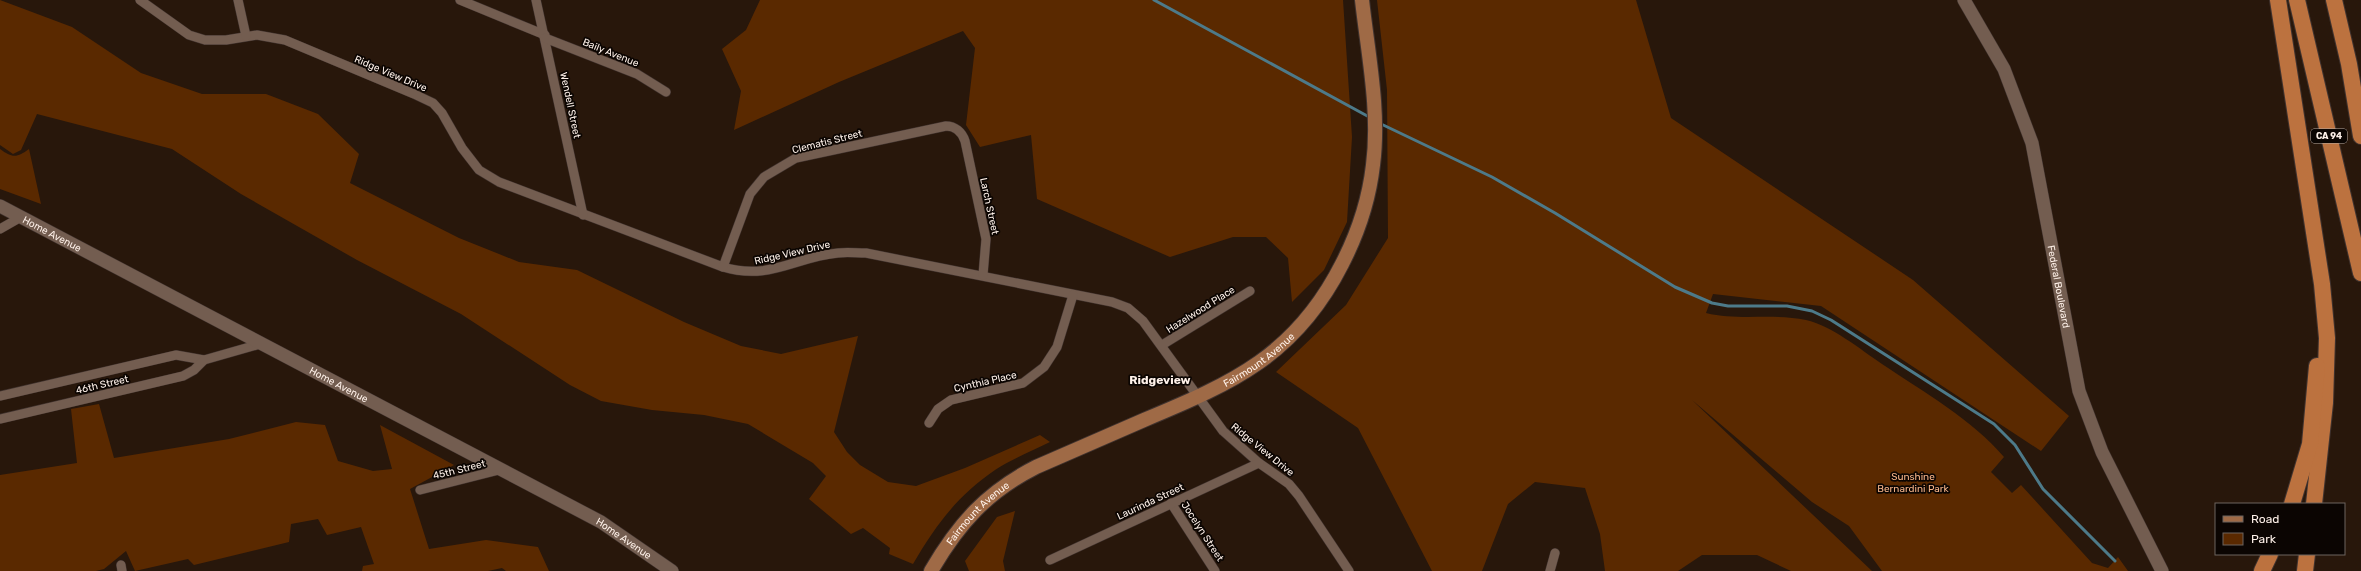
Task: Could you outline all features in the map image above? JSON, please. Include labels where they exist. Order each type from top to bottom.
[{"type":"highway","points":[[2278,0],[2322,284],[2327,338],[2327,377],[2314,503]]},
{"type":"highway","name":"CA 94","points":[[2297,0],[2361,273]]},
{"type":"highway","name":"CA 94","points":[[2334,0],[2349,64],[2361,136]]},
{"type":"highway","points":[[2349,64],[2361,99]]},
{"type":"highway","points":[[2292,503],[2310,444],[2322,284]]},
{"type":"highway","points":[[2262,571],[2270,555]]},
{"type":"highway","points":[[2305,571],[2307,555]]},
{"type":"main road","name":"Federal Boulevard","points":[[1964,0],[2004,69],[2024,118],[2032,143],[2079,391],[2102,452],[2162,571]]},
{"type":"main road","name":"Fairmount Avenue","points":[[932,571],[952,536],[974,509],[1007,484],[1036,467],[1198,398],[1227,384],[1276,350],[1314,312],[1331,287],[1356,238],[1363,214],[1373,165],[1374,137],[1363,6]]},
{"type":"main road","name":"Home Avenue","points":[[0,206],[260,344],[390,409],[601,522],[672,571]]},
{"type":"street","name":"Ridge View Drive","points":[[140,0],[189,36],[205,40],[226,40],[257,35],[285,40],[433,103],[442,113],[462,148],[479,170],[499,182],[723,267],[741,272],[759,272],[837,253],[866,253],[1112,302],[1128,308],[1143,321],[1162,345],[1198,398],[1223,431],[1259,463],[1284,480],[1299,496],[1349,571]]},
{"type":"street","points":[[238,0],[246,36]]},
{"type":"street","name":"Baily Avenue","points":[[460,0],[637,74],[666,92]]},
{"type":"street","name":"Wendell Street","points":[[536,0],[583,214]]},
{"type":"street","name":"Clematis Street","points":[[723,267],[750,194],[764,177],[796,158],[946,126],[952,126],[963,136],[965,141]]},
{"type":"street","name":"Larch Street","points":[[965,141],[986,239],[982,276]]},
{"type":"street","points":[[0,229],[21,217]]},
{"type":"street","name":"Hazelwood Place","points":[[1162,345],[1250,291]]},
{"type":"street","name":"Cynthia Place","points":[[929,423],[938,409],[951,400],[1023,383],[1044,367],[1057,347],[1073,295]]},
{"type":"street","name":"46th Street","points":[[0,396],[176,355],[204,360],[260,344]]},
{"type":"street","name":"46th Street","points":[[0,419],[183,376],[194,370],[204,360]]},
{"type":"street","name":"Laurinda Street","points":[[1050,560],[1259,463]]},
{"type":"street","name":"45th Street","points":[[420,490],[503,470]]},
{"type":"street","name":"Jocelyn Street","points":[[1171,503],[1215,571]]},
{"type":"street","points":[[1550,571],[1555,553]]},
{"type":"green space","points":[[0,0],[72,27],[141,73],[202,94],[266,94],[318,114],[359,154],[350,183],[459,238],[519,262],[577,270],[684,322],[741,346],[781,354],[858,336],[834,432],[847,452],[860,465],[888,482],[916,486],[965,468],[1040,435],[1050,442],[995,470],[969,490],[948,512],[913,564],[889,554],[890,548],[863,528],[851,534],[809,499],[826,476],[813,463],[748,424],[704,415],[652,410],[601,401],[570,385],[461,314],[357,260],[241,194],[172,149],[37,114],[21,150],[13,154],[0,145]]},
{"type":"green space","points":[[760,0],[1343,0],[1352,137],[1347,222],[1324,270],[1292,302],[1288,258],[1266,237],[1233,237],[1170,257],[1037,199],[1031,135],[980,147],[966,125],[975,48],[963,31],[839,82],[734,130],[741,91],[722,49],[746,30]]},
{"type":"green space","name":"Sunshine Bernardini Park","points":[[1377,0],[1636,0],[1671,118],[1913,280],[2069,416],[2041,451],[1821,306],[1713,294],[1706,313],[1730,316],[1794,318],[1816,323],[1836,333],[1962,418],[1991,443],[2004,457],[1991,472],[2012,493],[2021,485],[2092,563],[2108,568],[2118,557],[2128,571],[1882,571],[1849,526],[1812,502],[1692,400],[1872,571],[1791,571],[1757,555],[1702,555],[1678,571],[1605,571],[1600,534],[1585,488],[1535,482],[1508,504],[1482,571],[1432,571],[1358,428],[1276,372],[1346,305],[1388,238],[1387,90]]},
{"type":"green space","points":[[0,149],[14,156],[29,149],[41,204],[0,189]]},
{"type":"green space","points":[[99,404],[114,458],[229,439],[296,422],[325,425],[338,461],[373,471],[392,469],[380,425],[454,465],[410,489],[429,549],[486,540],[538,547],[549,571],[506,571],[502,568],[488,571],[362,571],[363,566],[374,564],[361,527],[327,535],[318,519],[291,524],[289,542],[194,565],[188,559],[135,571],[126,551],[104,569],[96,571],[0,571],[0,475],[77,463],[71,409]]},
{"type":"green space","points":[[1015,511],[1003,561],[1005,571],[969,571],[965,561],[997,517]]},
{"type":"waterway","points":[[1154,0],[1371,118]]},
{"type":"waterway","points":[[1379,123],[1492,177],[1555,213],[1675,287],[1712,303],[1728,306],[1787,306],[1812,311],[1831,320],[1994,424],[2015,445],[2043,489],[2115,561]]},
{"type":"district","name":"Ridgeview","points":[[1160,380]]}]
